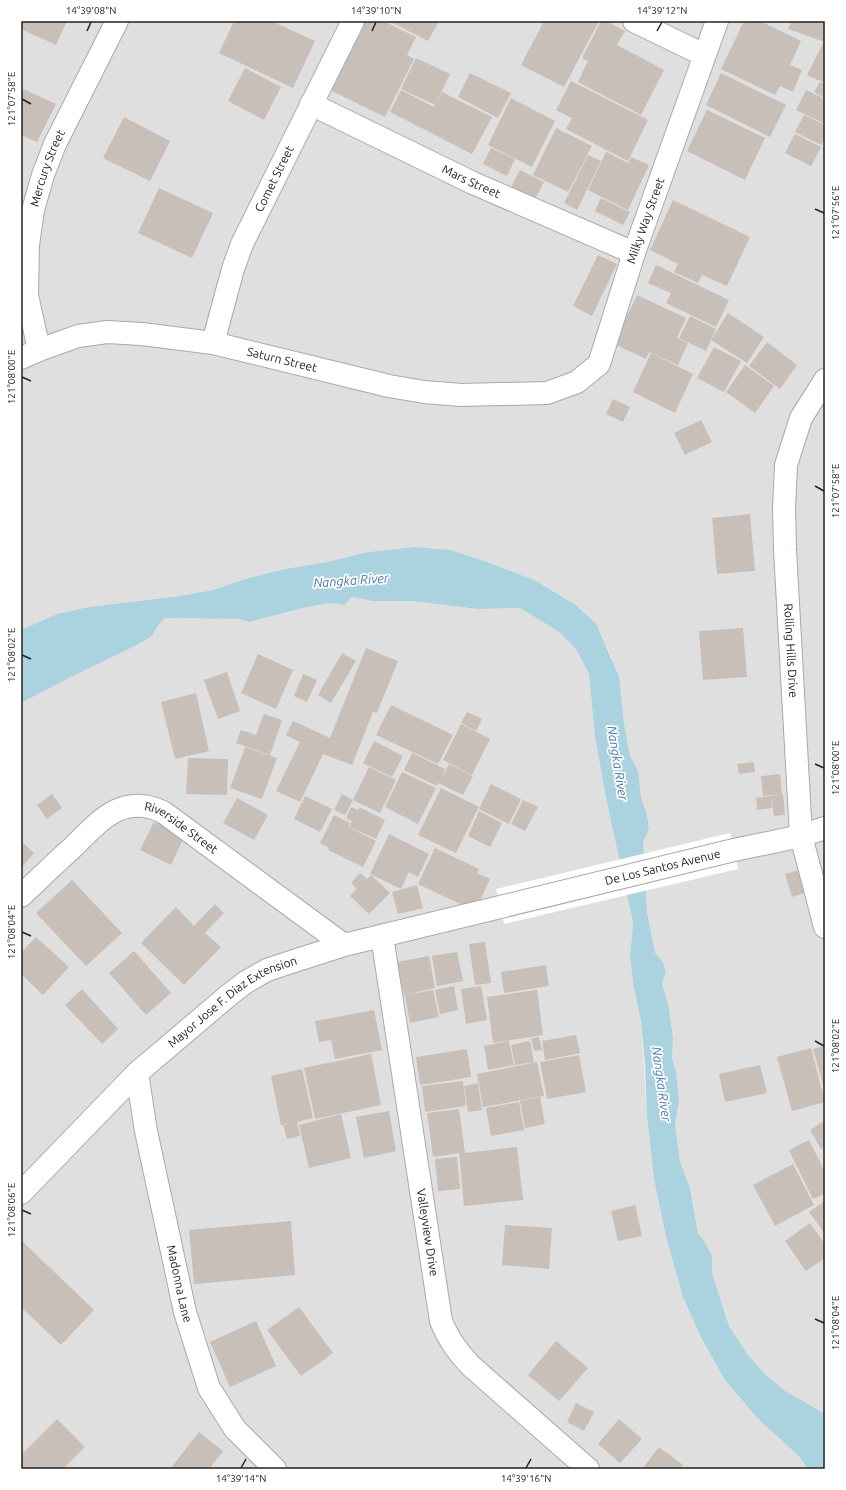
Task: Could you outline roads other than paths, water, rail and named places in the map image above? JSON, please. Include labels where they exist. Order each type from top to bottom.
[{"type":"street","name":"Mercury Street","points":[[30,354],[26,294],[28,245],[33,210],[43,175],[55,144],[117,21]]},
{"type":"street","name":"Comet Street","points":[[213,343],[233,269],[242,244],[353,21]]},
{"type":"street","points":[[634,21],[704,55]]},
{"type":"street","name":"Milky Way Street","points":[[547,393],[577,382],[599,364],[634,253],[717,21]]},
{"type":"street","name":"Mars Street","points":[[311,104],[473,183],[634,253]]},
{"type":"street","name":"Saturn Street","points":[[30,354],[78,336],[107,332],[142,334],[213,343],[389,386],[424,392],[460,395],[547,393]]},
{"type":"street","name":"Rolling Hills Drive","points":[[825,380],[801,418],[786,465],[784,507],[785,550],[801,836],[825,927]]},
{"type":"street","name":"Riverside Street","points":[[21,896],[102,818],[124,808],[139,805],[148,806],[163,812],[344,945]]},
{"type":"street","name":"De Los Santos Avenue","points":[[500,907],[734,850],[801,836],[825,828]]},
{"type":"street","name":"Mayor Jose F. Diaz Extension","points":[[21,1193],[137,1074],[246,982],[267,970],[344,945],[500,907]]},
{"type":"street","name":"Valleyview Drive","points":[[382,936],[441,1321],[457,1351],[471,1366],[588,1469]]},
{"type":"street","name":"Madonna Lane","points":[[137,1074],[146,1131],[185,1312],[209,1388],[235,1430],[275,1469]]},
{"type":"water","name":"Nangka River","points":[[414,547],[451,550],[534,580],[576,605],[596,623],[619,677],[624,723],[630,755],[638,771],[641,797],[647,815],[649,829],[643,843],[647,912],[655,953],[663,962],[666,972],[662,983],[669,1008],[673,1038],[672,1058],[676,1071],[679,1101],[675,1125],[680,1162],[690,1188],[698,1234],[704,1240],[712,1256],[712,1273],[729,1326],[748,1355],[765,1374],[784,1390],[825,1414],[825,1469],[808,1469],[799,1456],[759,1420],[725,1380],[701,1337],[683,1297],[666,1236],[654,1179],[647,1117],[645,1063],[641,1021],[633,983],[630,957],[633,923],[606,798],[595,737],[589,674],[576,649],[559,632],[520,608],[478,609],[411,601],[372,601],[352,597],[344,605],[330,603],[303,608],[249,622],[239,619],[165,618],[158,625],[153,635],[139,644],[21,703],[21,630],[57,614],[89,607],[179,596],[213,590],[245,579],[285,569],[327,562],[368,552]]}]
